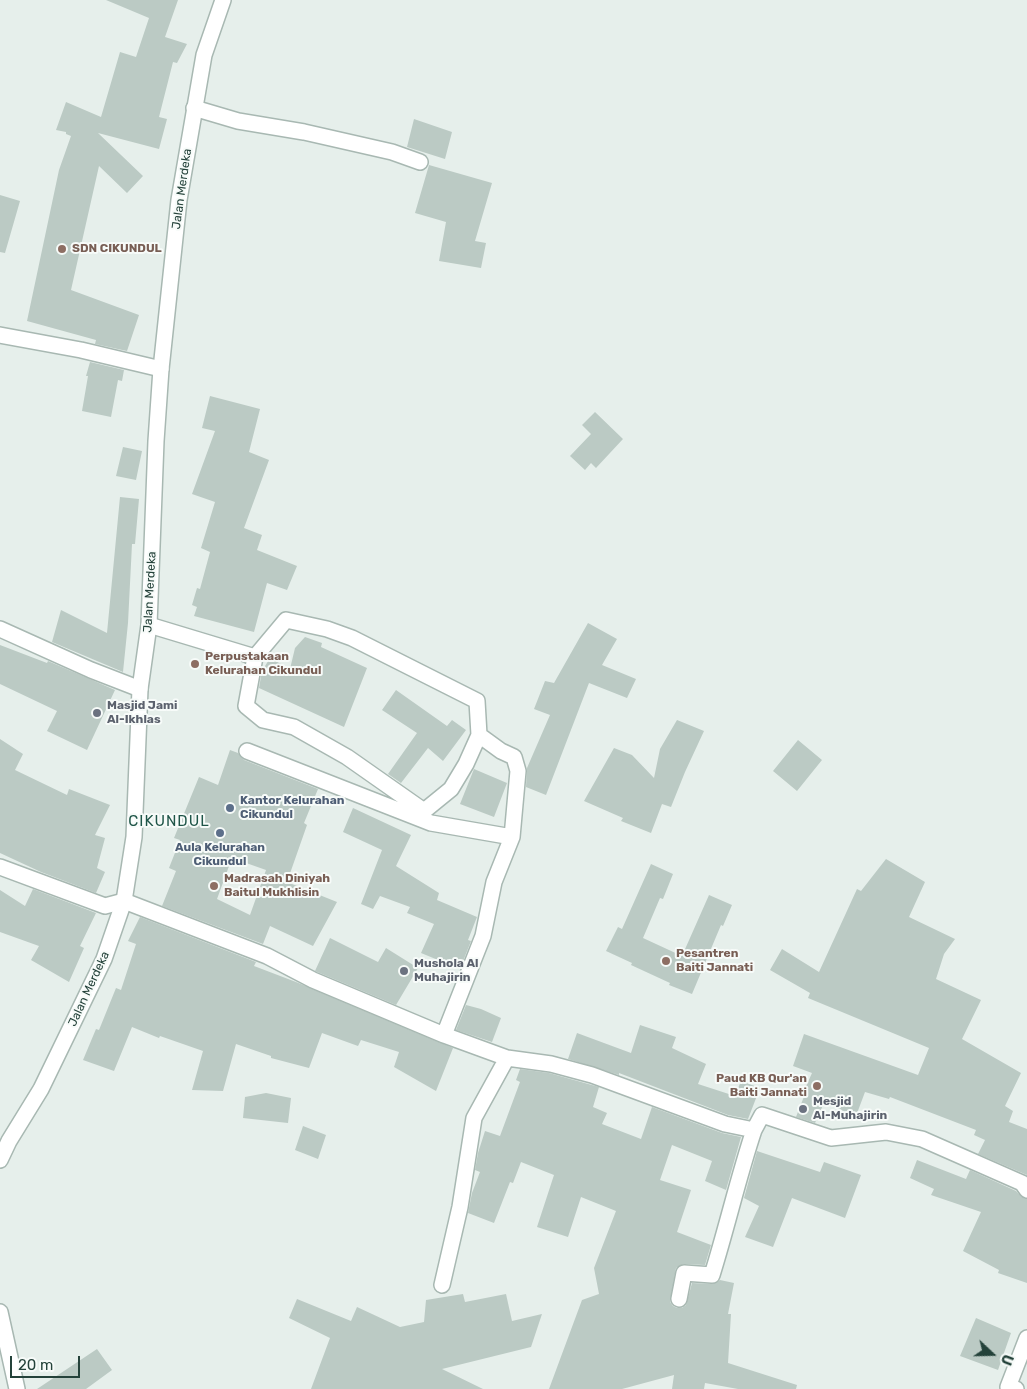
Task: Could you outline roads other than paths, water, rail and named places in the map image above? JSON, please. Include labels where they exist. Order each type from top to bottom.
[{"type":"street","name":"Jalan Merdeka","points":[[0,1160],[9,1141],[41,1089],[104,959],[124,900],[134,837],[140,689],[149,625],[156,441],[161,369],[179,200],[204,55],[223,0]]},
{"type":"street","points":[[194,108],[238,121],[304,132],[392,152],[420,162]]},
{"type":"street","points":[[0,336],[81,350],[161,369]]},
{"type":"street","points":[[286,620],[327,629],[352,638],[477,701],[479,734],[466,764],[451,789],[424,811],[347,757],[294,727],[263,720],[246,706],[255,657],[286,620]]},
{"type":"street","points":[[149,625],[255,657]]},
{"type":"street","points":[[0,629],[91,670],[140,689]]},
{"type":"street","points":[[444,1035],[483,936],[494,882],[512,837],[518,771],[514,757],[501,751],[479,734]]},
{"type":"street","points":[[247,751],[431,823],[512,837]]},
{"type":"street","points":[[0,867],[105,906],[124,900],[267,956],[313,980],[444,1035],[507,1058],[551,1064],[592,1075],[725,1124],[754,1130]]},
{"type":"street","points":[[442,1285],[460,1207],[474,1118],[507,1058]]},
{"type":"street","points":[[680,1299],[684,1273],[712,1275],[744,1159],[762,1114],[831,1138],[886,1132],[922,1139],[1022,1183],[1027,1190]]},
{"type":"street","points":[[0,1312],[17,1389]]},
{"type":"street","points":[[1016,1389],[1008,1387],[1027,1338]]},
{"type":"place","name":"SDN CIKUNDUL","points":[[62,249]]},
{"type":"place","name":"Perpustakaan Kelurahan Cikundul","points":[[195,664]]},
{"type":"place","name":"Masjid Jami Al-Ikhlas","points":[[97,713]]},
{"type":"place","name":"Kantor Kelurahan Cikundul","points":[[230,808]]},
{"type":"place","name":"Aula Kelurahan Cikundul","points":[[220,833]]},
{"type":"place","name":"Madrasah Diniyah Baitul Mukhlisin","points":[[214,886]]},
{"type":"place","name":"Pesantren Baiti Jannati","points":[[666,961]]},
{"type":"place","name":"Mushola Al Muhajirin","points":[[404,971]]},
{"type":"place","name":"Paud KB Qur'an Baiti Jannati","points":[[817,1086]]},
{"type":"place","name":"Mesjid Al-Muhajirin","points":[[803,1109]]},
{"type":"district","name":"CIKUNDUL","points":[[169,822]]}]
